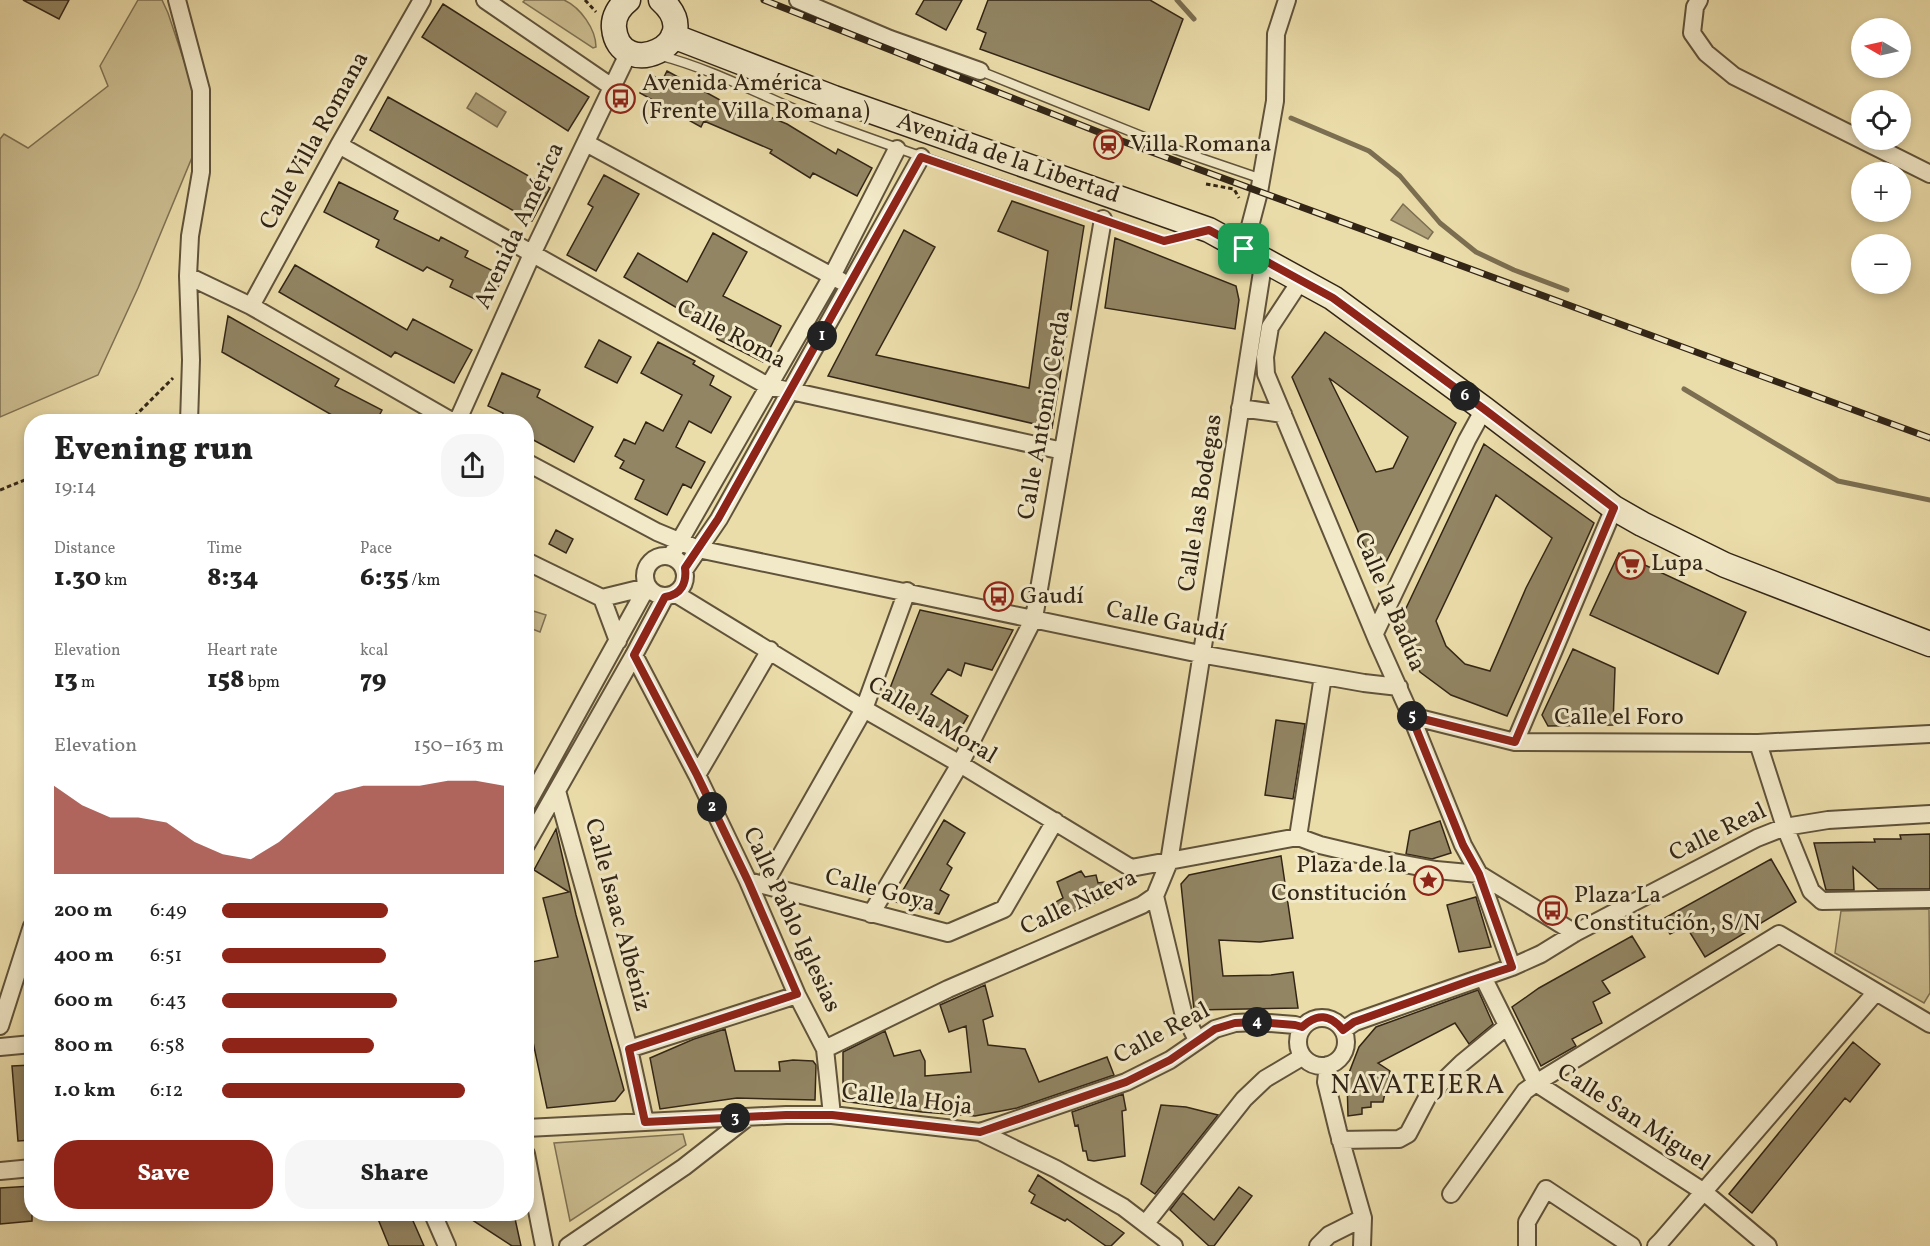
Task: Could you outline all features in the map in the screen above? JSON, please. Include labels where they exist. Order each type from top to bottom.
[{"type":"main road","points":[[626,0],[620,8],[614,25],[619,42],[629,52],[640,56],[655,54],[669,44],[673,36],[674,16],[661,0]]},
{"type":"main road","name":"Avenida de la Libertad","points":[[673,36],[834,98],[1209,230],[1333,298],[1614,508],[1725,565],[1930,644]]},
{"type":"street","points":[[177,0],[201,90],[201,172],[190,236],[188,276],[192,360],[189,414]]},
{"type":"street","name":"Calle Villa Romana","points":[[251,306],[422,0]]},
{"type":"street","points":[[485,0],[612,87]]},
{"type":"street","points":[[798,0],[890,39],[980,71]]},
{"type":"street","name":"Calle las Bodegas","points":[[1169,862],[1251,341],[1254,254],[1262,179],[1275,100],[1276,34],[1287,0]]},
{"type":"street","points":[[1699,0],[1695,7],[1692,33],[1706,53],[1734,76],[1930,174]]},
{"type":"street","name":"Avenida América","points":[[459,414],[629,52]]},
{"type":"street","points":[[586,143],[850,287]]},
{"type":"street","name":"Calle Roma","points":[[339,145],[768,386],[1063,451]]},
{"type":"street","points":[[670,595],[655,594],[647,587],[644,577],[646,567],[652,560],[675,549],[832,276],[897,149]]},
{"type":"street","points":[[685,568],[718,519],[921,157]]},
{"type":"street","name":"Calle Antonio Cerda","points":[[872,914],[960,764],[1034,618],[1103,219]]},
{"type":"street","points":[[188,276],[251,306],[441,414]]},
{"type":"street","name":"Calle la Badúa","points":[[1301,280],[1270,327],[1265,357],[1266,374],[1399,687],[1463,845],[1479,874],[1512,967]]},
{"type":"street","points":[[1251,341],[1266,374]]},
{"type":"street","points":[[1240,408],[1283,414]]},
{"type":"street","points":[[1375,633],[1484,409]]},
{"type":"street","points":[[534,467],[675,549],[679,561],[685,568],[686,578],[683,587],[670,595],[534,831]]},
{"type":"street","points":[[1515,742],[1614,508]]},
{"type":"street","name":"Calle Gaudí","points":[[675,549],[698,549],[1200,654],[1399,687]]},
{"type":"street","points":[[534,565],[602,598],[647,587]]},
{"type":"street","points":[[534,792],[647,587]]},
{"type":"street","points":[[756,883],[864,708],[907,591]]},
{"type":"street","name":"Calle la Moral","points":[[670,595],[770,650],[1131,868],[1169,862]]},
{"type":"street","points":[[602,598],[618,641]]},
{"type":"street","points":[[697,775],[770,650]]},
{"type":"street","name":"Calle Pablo Iglesias","points":[[634,655],[756,883],[797,994],[825,1049],[832,1115]]},
{"type":"street","points":[[1299,837],[1323,676]]},
{"type":"street","name":"Calle el Foro","points":[[1411,716],[1515,742],[1758,743],[1930,734]]},
{"type":"street","points":[[1758,743],[1785,827],[1811,891],[1822,901],[1930,899]]},
{"type":"street","name":"Calle Isaac Albéniz","points":[[557,791],[629,1049],[645,1122]]},
{"type":"street","name":"Calle Real","points":[[1575,933],[1757,838],[1785,827],[1828,820],[1930,814]]},
{"type":"street","name":"Calle Goya","points":[[756,883],[948,933],[1004,909],[1055,821]]},
{"type":"street","points":[[1169,862],[1299,837],[1383,860],[1436,870],[1479,874]]},
{"type":"street","name":"Calle Nueva","points":[[825,1049],[948,989],[1142,905],[1155,896],[1169,862]]},
{"type":"street","name":"Calle la Badúa","points":[[1479,874],[1575,933]]},
{"type":"street","points":[[1155,896],[1184,1012],[1197,1040]]},
{"type":"street","points":[[1343,1030],[1354,1022],[1512,967],[1541,954],[1575,933]]},
{"type":"street","points":[[1451,1194],[1525,1091],[1779,934],[1930,1024]]},
{"type":"street","points":[[0,1026],[24,952]]},
{"type":"street","name":"Calle San Miguel","points":[[1483,977],[1536,1083],[1704,1192],[1763,1245]]},
{"type":"street","points":[[1656,1246],[1876,992]]},
{"type":"street","points":[[629,1049],[797,994]]},
{"type":"street","points":[[1320,1017],[1329,1018],[1343,1030],[1346,1039],[1345,1048],[1335,1062],[1317,1066],[1302,1057],[1297,1037],[1302,1027],[1310,1020],[1320,1017]]},
{"type":"street","name":"Calle Real","points":[[980,1132],[1126,1082],[1170,1060],[1215,1029],[1235,1023],[1257,1022],[1302,1027]]},
{"type":"street","points":[[1340,1140],[1399,1139],[1408,1134],[1428,1096],[1462,1063],[1507,1026]]},
{"type":"street","points":[[0,1047],[24,1045]]},
{"type":"street","points":[[1146,1223],[1244,1099],[1266,1079],[1302,1057]]},
{"type":"street","points":[[1328,1065],[1326,1082],[1363,1218],[1362,1246]]},
{"type":"street","name":"Calle la Hoja","points":[[534,1128],[832,1115],[980,1132],[1056,1168],[1123,1207],[1174,1246]]},
{"type":"street","points":[[568,1246],[684,1167],[748,1118]]},
{"type":"street","points":[[0,1171],[24,1169]]},
{"type":"street","points":[[1527,1246],[1527,1222],[1546,1189],[1632,1246]]},
{"type":"street","points":[[534,1195],[544,1246]]},
{"type":"street","points":[[1318,1246],[1329,1235],[1363,1218]]},
{"type":"street","points":[[436,1221],[447,1246]]},
{"type":"lane","name":"Avenida de la Libertad","points":[[655,54],[686,62],[825,122],[897,149],[1164,241],[1209,230]]},
{"type":"lane","points":[[980,71],[1174,149],[1262,179]]},
{"type":"path","points":[[1206,184],[1234,189],[1242,202]]},
{"type":"path","points":[[137,414],[192,360]]},
{"type":"path","points":[[0,490],[24,480]]},
{"type":"shaded area","points":[[138,0],[162,0],[168,13],[192,85],[193,155],[138,288],[98,375],[0,417],[0,139],[4,134],[28,148],[108,86],[100,66]]},
{"type":"shaded area","points":[[525,0],[564,0],[570,3],[586,19],[593,33],[596,47],[593,48],[523,2]]},
{"type":"shaded area","points":[[476,93],[506,112],[497,127],[467,108]]},
{"type":"shaded area","points":[[1403,204],[1433,232],[1428,239],[1391,220]]},
{"type":"shaded area","points":[[534,611],[546,615],[540,632],[534,630]]},
{"type":"shaded area","points":[[1929,909],[1930,993],[1924,1003],[1835,953],[1841,911]]},
{"type":"shaded area","points":[[683,1134],[686,1145],[570,1221],[554,1143]]},
{"type":"building","points":[[23,0],[69,0],[59,19]]},
{"type":"building","points":[[924,0],[962,0],[946,30],[916,14]]},
{"type":"building","points":[[988,0],[1150,0],[1183,19],[1149,110],[980,49],[986,33],[977,29]]},
{"type":"building","points":[[443,4],[589,97],[568,131],[422,37]]},
{"type":"building","points":[[667,71],[729,105],[731,101],[787,124],[836,154],[838,149],[872,168],[857,196],[813,173],[810,178],[770,153],[772,150],[704,121],[701,127],[640,93],[650,74],[662,81]]},
{"type":"building","points":[[388,97],[550,188],[532,221],[370,130]]},
{"type":"building","points":[[604,175],[639,194],[596,271],[567,255],[593,207],[588,204]]},
{"type":"building","points":[[339,182],[398,211],[394,219],[439,241],[441,237],[468,251],[465,257],[503,276],[489,306],[450,287],[453,280],[427,267],[423,271],[376,247],[379,240],[324,212]]},
{"type":"building","points":[[1012,201],[1084,226],[1052,428],[828,376],[904,230],[935,247],[876,355],[1029,388],[1048,251],[998,231]]},
{"type":"building","points":[[713,233],[747,252],[723,296],[781,326],[763,362],[717,339],[720,333],[624,277],[638,253],[687,282]]},
{"type":"building","points":[[1115,238],[1236,286],[1239,300],[1235,329],[1105,308]]},
{"type":"building","points":[[295,265],[407,330],[413,319],[472,350],[454,383],[395,352],[391,357],[279,292]]},
{"type":"building","points":[[228,316],[339,379],[335,386],[382,410],[380,414],[330,414],[222,352]]},
{"type":"building","points":[[1325,332],[1456,423],[1378,578],[1292,377]],"holes":[[[1329,378],[1408,437],[1393,468],[1376,472]]]},
{"type":"building","points":[[599,340],[631,357],[617,383],[585,367]]},
{"type":"building","points":[[658,342],[695,361],[693,364],[714,376],[710,385],[731,397],[711,433],[689,421],[676,447],[705,462],[691,488],[683,484],[667,515],[635,499],[644,480],[620,468],[624,461],[615,456],[624,439],[635,444],[646,422],[663,431],[682,395],[641,373]]},
{"type":"building","points":[[502,373],[540,390],[537,397],[593,427],[574,462],[534,440],[534,414],[503,414],[488,406]]},
{"type":"building","points":[[1484,444],[1594,523],[1507,716],[1451,695],[1420,672],[1399,623]],"holes":[[[1496,495],[1552,538],[1526,588],[1490,671],[1465,664],[1446,646],[1436,621]]]},
{"type":"building","points":[[556,530],[573,539],[566,553],[549,544]]},
{"type":"building","points":[[1619,553],[1746,612],[1718,674],[1590,615]]},
{"type":"building","points":[[920,610],[1013,630],[992,670],[965,663],[961,676],[948,669],[931,694],[968,716],[955,738],[887,696]]},
{"type":"building","points":[[1573,649],[1615,668],[1613,725],[1548,726],[1542,715]]},
{"type":"building","points":[[1276,720],[1305,724],[1293,799],[1265,795]]},
{"type":"building","points":[[944,820],[965,833],[947,864],[952,868],[940,890],[949,895],[939,914],[896,902]]},
{"type":"building","points":[[1440,821],[1451,853],[1432,859],[1406,854],[1410,831]]},
{"type":"building","points":[[556,829],[576,915],[624,1090],[615,1101],[547,1108],[534,1047],[534,962],[558,957],[543,898],[569,892],[534,870]]},
{"type":"building","points":[[1930,834],[1930,889],[1878,889],[1853,867],[1854,890],[1826,890],[1814,843],[1875,842],[1874,839],[1901,839],[1900,835]]},
{"type":"building","points":[[1281,856],[1293,938],[1260,942],[1219,940],[1223,976],[1293,972],[1298,1008],[1194,1010],[1181,884],[1189,875]]},
{"type":"building","points":[[1771,859],[1796,902],[1705,957],[1686,926],[1670,934],[1661,920]]},
{"type":"building","points":[[1081,871],[1085,877],[1096,875],[1098,883],[1104,882],[1110,897],[1059,917],[1054,903],[1063,898],[1057,882]]},
{"type":"building","points":[[1476,897],[1491,947],[1459,952],[1447,905]]},
{"type":"building","points":[[1632,936],[1645,957],[1602,981],[1610,993],[1593,1002],[1602,1023],[1572,1039],[1576,1046],[1541,1066],[1512,1007],[1539,988]]},
{"type":"building","points":[[985,985],[993,1016],[983,1020],[988,1045],[1025,1049],[1039,1082],[1107,1057],[1114,1075],[1017,1108],[975,1116],[922,1112],[843,1101],[843,1052],[885,1031],[894,1056],[920,1050],[925,1061],[925,1076],[971,1072],[966,1026],[949,1032],[940,1005]]},
{"type":"building","points":[[1478,990],[1493,1024],[1469,1044],[1455,1023],[1378,1063],[1390,1071],[1383,1102],[1371,1102],[1371,1107],[1362,1108],[1362,1114],[1348,1116],[1347,1078],[1359,1047],[1376,1027]]},
{"type":"building","points":[[725,1029],[735,1071],[780,1071],[779,1062],[813,1061],[816,1065],[815,1100],[737,1098],[660,1109],[650,1058],[694,1039]]},
{"type":"building","points":[[1853,1042],[1880,1064],[1850,1102],[1845,1098],[1752,1213],[1729,1194]]},
{"type":"building","points":[[24,1065],[24,1141],[18,1141],[12,1066]]},
{"type":"building","points":[[1123,1094],[1126,1110],[1122,1111],[1125,1156],[1088,1160],[1086,1151],[1083,1151],[1078,1125],[1075,1126],[1072,1112]]},
{"type":"building","points":[[1161,1105],[1186,1107],[1218,1115],[1155,1194],[1141,1184]]},
{"type":"building","points":[[1038,1175],[1124,1233],[1111,1246],[1106,1246],[1067,1219],[1065,1221],[1031,1203],[1035,1195],[1029,1191]]},
{"type":"building","points":[[24,1186],[24,1221],[32,1221],[0,1224],[0,1188]]},
{"type":"building","points":[[1239,1187],[1252,1196],[1214,1246],[1209,1246],[1170,1210],[1183,1193],[1214,1220]]},
{"type":"building","points":[[379,1221],[413,1221],[424,1246],[389,1246]]},
{"type":"building","points":[[474,1221],[516,1221],[521,1246],[512,1246]]},
{"type":"waterway","points":[[1177,0],[1194,19]]},
{"type":"waterway","points":[[1291,118],[1369,151],[1400,176],[1440,223],[1476,252],[1514,270],[1567,290]]},
{"type":"waterway","points":[[1684,389],[1838,481],[1930,500]]},
{"type":"railway","points":[[764,0],[1111,137],[1930,438]]},
{"type":"place","name":"Avenida América (Frente Villa Romana)","points":[[621,98]]},
{"type":"place","name":"Villa Romana","points":[[1109,145]]},
{"type":"place","name":"Lupa","points":[[1630,564]]},
{"type":"place","name":"Gaudí","points":[[999,597]]},
{"type":"place","name":"Plaza de la Constitución","points":[[1428,880]]},
{"type":"place","name":"Plaza La Constitución, S/N","points":[[1553,910]]},
{"type":"district","name":"NAVATEJERA","points":[[1418,1086]]},
{"type":"route","points":[[921,157],[1164,241],[1209,230],[1244,249],[1333,298],[1614,508],[1515,742],[1411,716],[1463,845],[1479,874],[1512,967],[1354,1022],[1343,1030],[1329,1018],[1320,1017],[1310,1020],[1302,1027],[1257,1022],[1235,1023],[1215,1029],[1170,1060],[1126,1082],[980,1132],[832,1115],[645,1122],[629,1049],[797,994],[748,881],[697,775],[634,655],[665,597],[676,594],[683,587],[686,578],[685,568],[718,519],[921,157]]}]
